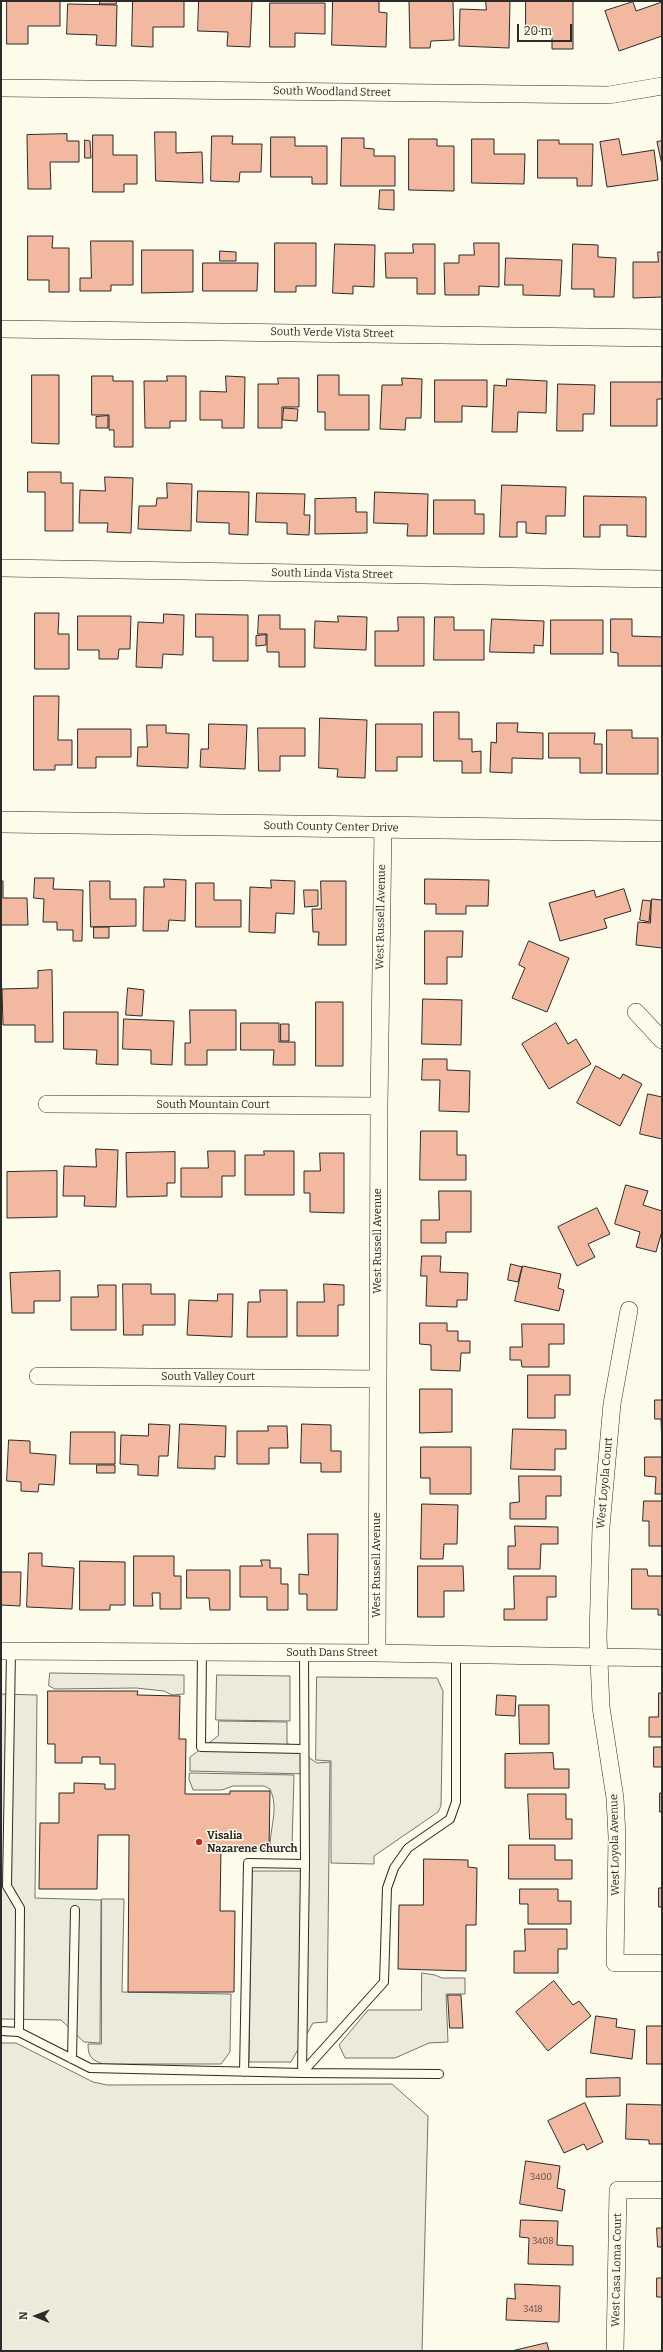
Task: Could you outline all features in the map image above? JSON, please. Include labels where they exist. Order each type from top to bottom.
[{"type":"street","name":"South Woodland Street","points":[[1,88],[609,95],[662,86]]},
{"type":"street","name":"South Verde Vista Street","points":[[1,328],[662,338]]},
{"type":"street","name":"South Linda Vista Street","points":[[1,568],[662,579]]},
{"type":"street","name":"South County Center Drive","points":[[1,822],[662,831]]},
{"type":"street","name":"West Russell Avenue","points":[[377,1653],[379,1106],[383,828]]},
{"type":"street","points":[[636,1012],[662,1040]]},
{"type":"street","name":"South Mountain Court","points":[[48,1104],[379,1106]]},
{"type":"street","name":"West Loyola Court","points":[[599,1657],[603,1504],[612,1404],[629,1310]]},
{"type":"street","name":"South Valley Court","points":[[38,1376],[378,1378]]},
{"type":"street","name":"South Dans Street","points":[[6,1651],[304,1652],[662,1658]]},
{"type":"street","name":"West Loyola Avenue","points":[[599,1657],[601,1707],[615,1798],[617,1837],[616,1963],[662,1963]]},
{"type":"street","name":"West Casa Loma Court","points":[[615,2351],[618,2190],[662,2190]]},
{"type":"lane","points":[[6,1651],[5,1779],[7,1886],[20,1908],[19,2032]]},
{"type":"lane","points":[[202,1652],[201,1747],[303,1749]]},
{"type":"lane","points":[[302,2073],[304,1652]]},
{"type":"lane","points":[[302,2073],[384,1982],[387,1888],[394,1868],[408,1848],[443,1825],[454,1811],[456,1802],[456,1654]]},
{"type":"lane","points":[[244,2072],[248,1863],[304,1864]]},
{"type":"lane","points":[[72,2059],[74,1910]]},
{"type":"lane","points":[[1,2031],[19,2032],[90,2068],[302,2073],[439,2074]]},
{"type":"shaded area","points":[[50,1673],[184,1675],[184,1694],[172,1695],[164,1691],[136,1688],[55,1689],[49,1686]]},
{"type":"shaded area","points":[[217,1675],[290,1676],[290,1721],[216,1720]]},
{"type":"shaded area","points":[[317,1677],[437,1678],[443,1691],[441,1806],[438,1812],[374,1856],[374,1864],[331,1863],[331,1761],[316,1760]]},
{"type":"shaded area","points":[[1,1694],[37,1695],[35,1898],[101,1900],[100,2043],[84,2042],[61,2020],[1,2019]]},
{"type":"shaded area","points":[[219,1721],[287,1722],[287,1743],[317,1763],[330,1762],[327,2022],[313,2023],[291,2062],[249,2062],[252,1871],[306,1871],[306,1774],[190,1771],[190,1757],[218,1736]]},
{"type":"shaded area","points":[[190,1773],[294,1775],[292,1846],[270,1846],[274,1803],[270,1789],[264,1786],[233,1786],[222,1790],[193,1790],[189,1779]]},
{"type":"shaded area","points":[[102,1899],[124,1899],[122,1992],[231,1994],[230,2052],[221,2064],[103,2064],[91,2057],[88,2044],[101,2044]]},
{"type":"shaded area","points":[[422,1973],[435,1975],[442,1978],[465,1978],[465,1994],[446,1994],[448,2042],[429,2043],[395,2058],[345,2058],[339,2045],[368,2010],[421,2010]]},
{"type":"shaded area","points":[[1,2043],[16,2043],[93,2082],[107,2085],[392,2084],[428,2116],[422,2351],[1,2351]]},
{"type":"building","points":[[7,1],[60,1],[60,26],[28,26],[28,44],[7,44]]},
{"type":"building","points":[[100,1],[117,1],[116,4],[100,4]]},
{"type":"building","points":[[133,1],[184,1],[184,27],[153,27],[153,47],[132,46]]},
{"type":"building","points":[[199,1],[252,1],[250,47],[227,46],[228,32],[198,31]]},
{"type":"building","points":[[333,1],[379,1],[379,12],[387,13],[386,47],[332,45]]},
{"type":"building","points":[[453,1],[454,40],[431,41],[430,48],[410,48],[409,2]]},
{"type":"building","points":[[486,1],[510,1],[509,48],[459,46],[460,9],[486,10]]},
{"type":"building","points":[[526,1],[573,1],[573,49],[552,49],[552,31],[526,32]]},
{"type":"building","points":[[633,2],[636,11],[662,2],[662,36],[619,51],[605,11]]},
{"type":"building","points":[[270,3],[325,3],[325,34],[295,33],[295,47],[270,47]]},
{"type":"building","points":[[68,4],[117,5],[116,46],[96,45],[97,35],[67,34]]},
{"type":"building","points":[[155,132],[176,132],[176,153],[202,152],[203,183],[156,181]]},
{"type":"building","points":[[67,134],[67,141],[79,141],[79,162],[50,162],[51,189],[28,189],[27,135]]},
{"type":"building","points":[[93,135],[113,135],[113,155],[137,155],[137,184],[124,184],[124,192],[93,192]]},
{"type":"building","points":[[212,136],[233,136],[232,144],[262,144],[261,172],[240,172],[239,182],[211,181]]},
{"type":"building","points":[[271,137],[295,137],[295,146],[327,146],[327,184],[312,184],[312,177],[271,177]]},
{"type":"building","points":[[342,138],[364,138],[364,148],[374,149],[374,156],[395,156],[395,186],[341,186]]},
{"type":"building","points":[[409,139],[437,139],[437,146],[454,146],[454,191],[409,190]]},
{"type":"building","points":[[472,139],[494,139],[494,154],[525,154],[524,184],[472,183]]},
{"type":"building","points":[[619,139],[622,155],[654,150],[658,180],[607,187],[600,142]]},
{"type":"building","points":[[85,140],[90,141],[91,158],[85,158]]},
{"type":"building","points":[[538,140],[559,140],[559,144],[593,144],[592,186],[577,186],[577,178],[538,178]]},
{"type":"building","points":[[662,141],[662,165],[657,142]]},
{"type":"building","points":[[380,190],[394,190],[394,210],[379,209]]},
{"type":"building","points":[[28,236],[53,236],[52,248],[69,248],[69,292],[49,292],[49,280],[28,280]]},
{"type":"building","points":[[91,241],[133,241],[133,285],[111,285],[111,291],[80,291],[80,278],[91,278]]},
{"type":"building","points":[[275,243],[316,243],[316,286],[296,286],[296,292],[275,292]]},
{"type":"building","points":[[474,243],[499,243],[499,287],[479,286],[479,295],[445,295],[444,263],[459,263],[459,255],[474,255]]},
{"type":"building","points":[[335,244],[375,245],[374,287],[353,286],[353,294],[333,293]]},
{"type":"building","points":[[413,244],[435,244],[435,294],[417,294],[417,278],[386,278],[385,253],[413,253]]},
{"type":"building","points":[[573,244],[598,245],[598,257],[616,258],[614,297],[594,297],[594,289],[572,289]]},
{"type":"building","points":[[142,250],[193,250],[193,292],[142,293]]},
{"type":"building","points":[[220,251],[236,252],[236,261],[220,261]]},
{"type":"building","points":[[658,252],[662,252],[662,297],[633,298],[633,262],[658,262]]},
{"type":"building","points":[[506,258],[562,260],[560,296],[523,295],[523,285],[505,285]]},
{"type":"building","points":[[203,263],[258,263],[257,291],[203,291]]},
{"type":"building","points":[[32,375],[59,375],[59,444],[32,443]]},
{"type":"building","points":[[318,375],[339,375],[339,395],[369,395],[369,430],[325,430],[325,412],[318,412]]},
{"type":"building","points":[[92,376],[113,376],[113,381],[133,381],[133,447],[114,447],[114,430],[109,430],[109,415],[92,415]]},
{"type":"building","points":[[167,376],[186,376],[186,421],[170,421],[170,428],[145,428],[144,381],[167,381]]},
{"type":"building","points":[[226,376],[245,377],[244,428],[222,428],[222,420],[200,420],[200,391],[226,392]]},
{"type":"building","points":[[278,378],[299,378],[299,407],[282,407],[282,428],[258,428],[258,384],[278,384]]},
{"type":"building","points":[[402,378],[422,379],[421,418],[406,418],[405,430],[380,429],[382,385],[402,385]]},
{"type":"building","points":[[507,379],[547,381],[546,413],[518,412],[517,432],[492,432],[494,385],[506,386]]},
{"type":"building","points":[[435,380],[487,380],[487,407],[462,406],[462,422],[435,422]]},
{"type":"building","points":[[611,382],[662,382],[662,399],[657,399],[657,426],[611,426]]},
{"type":"building","points":[[558,384],[595,385],[594,414],[583,414],[583,431],[557,431]]},
{"type":"building","points":[[284,408],[298,409],[297,421],[283,420]]},
{"type":"building","points":[[108,416],[108,428],[96,428],[96,417]]},
{"type":"building","points":[[28,472],[61,472],[61,483],[73,483],[73,531],[45,531],[45,492],[28,492]]},
{"type":"building","points":[[105,477],[133,478],[131,533],[107,532],[108,523],[79,523],[80,490],[105,491]]},
{"type":"building","points":[[167,483],[192,484],[191,531],[138,529],[139,506],[156,506],[157,498],[167,498]]},
{"type":"building","points":[[502,485],[566,487],[565,516],[546,516],[546,534],[526,533],[526,522],[517,522],[517,537],[500,537]]},
{"type":"building","points":[[198,491],[249,492],[248,535],[229,534],[229,523],[197,522]]},
{"type":"building","points":[[375,492],[428,494],[427,536],[407,536],[408,524],[374,523]]},
{"type":"building","points":[[257,493],[305,494],[304,515],[310,515],[309,535],[287,534],[287,523],[256,522]]},
{"type":"building","points":[[584,496],[646,497],[646,537],[627,536],[627,525],[600,525],[600,537],[584,537]]},
{"type":"building","points":[[356,498],[356,512],[367,512],[367,533],[315,534],[315,499]]},
{"type":"building","points":[[434,500],[475,500],[475,514],[484,514],[484,534],[434,534]]},
{"type":"building","points":[[35,613],[59,613],[58,634],[69,634],[69,669],[35,669]]},
{"type":"building","points":[[164,614],[184,615],[183,655],[163,654],[162,668],[136,667],[138,622],[163,623]]},
{"type":"building","points":[[196,614],[248,615],[248,661],[213,661],[213,637],[196,637]]},
{"type":"building","points":[[259,615],[280,615],[280,629],[305,629],[305,667],[279,667],[279,652],[267,652],[267,634],[258,634]]},
{"type":"building","points":[[78,616],[131,616],[130,649],[119,649],[118,659],[99,659],[99,650],[78,650]]},
{"type":"building","points":[[338,616],[367,617],[366,650],[314,648],[315,621],[338,622]]},
{"type":"building","points":[[398,617],[424,617],[424,666],[375,666],[375,631],[398,631]]},
{"type":"building","points":[[435,617],[454,617],[454,630],[484,630],[484,660],[434,660]]},
{"type":"building","points":[[492,619],[544,621],[543,646],[534,645],[534,653],[490,652]]},
{"type":"building","points":[[611,619],[632,619],[632,636],[662,637],[662,666],[618,666],[618,653],[611,652]]},
{"type":"building","points":[[551,620],[603,620],[603,654],[551,654]]},
{"type":"building","points":[[266,635],[266,645],[256,646],[256,636]]},
{"type":"building","points":[[34,696],[59,696],[58,740],[72,740],[72,765],[55,765],[55,770],[34,770]]},
{"type":"building","points":[[434,712],[459,712],[459,739],[472,739],[472,752],[481,751],[481,773],[462,773],[462,761],[434,761]]},
{"type":"building","points":[[320,718],[367,720],[365,778],[337,777],[338,769],[319,768]]},
{"type":"building","points":[[497,723],[518,723],[517,732],[543,733],[543,759],[512,758],[512,773],[490,772],[491,742],[496,743]]},
{"type":"building","points":[[209,724],[247,725],[245,769],[200,767],[201,749],[208,749]]},
{"type":"building","points":[[376,724],[422,724],[422,757],[397,757],[397,771],[376,771]]},
{"type":"building","points":[[147,725],[166,725],[166,733],[189,734],[188,768],[137,766],[138,747],[147,747]]},
{"type":"building","points":[[258,728],[305,728],[305,756],[280,756],[280,771],[259,771]]},
{"type":"building","points":[[78,729],[131,729],[131,757],[96,757],[96,768],[78,768]]},
{"type":"building","points":[[607,730],[632,730],[632,738],[658,738],[658,774],[607,774]]},
{"type":"building","points":[[549,733],[595,733],[594,744],[602,744],[602,773],[580,773],[580,758],[549,758]]},
{"type":"building","points":[[35,878],[54,878],[53,889],[83,890],[82,941],[73,941],[73,930],[57,930],[57,922],[43,922],[44,899],[34,898]]},
{"type":"building","points":[[164,879],[186,880],[185,921],[169,920],[168,931],[143,931],[144,887],[164,887]]},
{"type":"building","points":[[425,879],[489,880],[488,906],[466,906],[466,914],[436,914],[436,904],[425,904]]},
{"type":"building","points":[[271,880],[295,881],[294,914],[276,913],[275,933],[249,932],[250,887],[271,888]]},
{"type":"building","points":[[1,881],[3,881],[3,898],[27,898],[28,925],[1,925]]},
{"type":"building","points":[[90,881],[110,881],[110,899],[136,899],[136,926],[91,927]]},
{"type":"building","points":[[321,881],[346,881],[346,945],[318,945],[319,932],[313,932],[312,909],[321,909]]},
{"type":"building","points":[[196,883],[214,883],[214,900],[241,900],[241,927],[196,927]]},
{"type":"building","points":[[624,889],[631,911],[604,919],[607,928],[560,941],[549,903],[594,890],[596,897]]},
{"type":"building","points":[[304,890],[318,890],[318,906],[305,907]]},
{"type":"building","points":[[652,899],[662,900],[662,948],[636,945],[638,922],[650,923]]},
{"type":"building","points":[[643,900],[651,901],[649,922],[640,920]]},
{"type":"building","points":[[94,927],[109,927],[109,938],[94,938]]},
{"type":"building","points":[[425,931],[463,931],[462,957],[447,957],[447,984],[425,984]]},
{"type":"building","points":[[529,941],[569,958],[547,1012],[512,998],[525,968],[519,965]]},
{"type":"building","points":[[52,970],[53,1042],[35,1042],[35,1025],[3,1025],[2,989],[38,988],[38,971]]},
{"type":"building","points":[[128,988],[144,990],[142,1016],[126,1015]]},
{"type":"building","points":[[423,999],[462,1000],[461,1045],[422,1044]]},
{"type":"building","points":[[316,1002],[343,1002],[343,1066],[316,1066]]},
{"type":"building","points":[[190,1010],[236,1010],[236,1050],[207,1050],[207,1065],[185,1065],[185,1043],[190,1043]]},
{"type":"building","points":[[64,1012],[118,1012],[118,1065],[96,1064],[97,1050],[64,1049]]},
{"type":"building","points":[[124,1019],[174,1021],[172,1065],[151,1064],[151,1050],[123,1049]]},
{"type":"building","points":[[241,1023],[279,1023],[279,1042],[295,1042],[295,1065],[273,1065],[274,1050],[241,1050]]},
{"type":"building","points":[[556,1023],[568,1044],[576,1039],[591,1064],[549,1089],[522,1044]]},
{"type":"building","points":[[281,1024],[289,1024],[289,1041],[281,1041]]},
{"type":"building","points":[[423,1059],[447,1059],[447,1070],[470,1071],[469,1112],[439,1111],[440,1080],[422,1080]]},
{"type":"building","points":[[596,1066],[620,1079],[623,1074],[642,1084],[620,1126],[577,1103]]},
{"type":"building","points":[[648,1094],[662,1097],[662,1139],[640,1134]]},
{"type":"building","points":[[421,1131],[457,1131],[457,1155],[466,1155],[466,1180],[420,1180]]},
{"type":"building","points":[[96,1149],[118,1150],[116,1207],[84,1206],[85,1196],[63,1196],[64,1166],[96,1167]]},
{"type":"building","points":[[208,1151],[235,1151],[235,1176],[222,1176],[222,1197],[181,1197],[181,1168],[208,1168]]},
{"type":"building","points":[[264,1151],[294,1151],[294,1195],[245,1195],[245,1155],[264,1155]]},
{"type":"building","points":[[175,1152],[175,1183],[167,1183],[167,1196],[127,1197],[126,1153]]},
{"type":"building","points":[[320,1153],[344,1153],[344,1213],[310,1212],[310,1193],[304,1193],[304,1171],[320,1171]]},
{"type":"building","points":[[57,1171],[57,1217],[7,1218],[7,1172]]},
{"type":"building","points":[[626,1185],[648,1191],[643,1205],[662,1211],[662,1231],[656,1252],[636,1247],[640,1232],[615,1224]]},
{"type":"building","points":[[439,1191],[471,1191],[471,1232],[446,1232],[446,1243],[421,1243],[421,1220],[439,1220]]},
{"type":"building","points":[[597,1208],[610,1234],[588,1244],[595,1257],[577,1266],[558,1227]]},
{"type":"building","points":[[422,1256],[441,1256],[440,1272],[468,1273],[467,1300],[457,1300],[457,1307],[426,1306],[427,1276],[421,1276]]},
{"type":"building","points":[[511,1264],[522,1267],[518,1282],[508,1280]]},
{"type":"building","points":[[523,1266],[561,1274],[558,1288],[564,1290],[559,1311],[515,1301]]},
{"type":"building","points":[[60,1271],[60,1301],[34,1301],[34,1313],[12,1313],[10,1273]]},
{"type":"building","points":[[123,1284],[151,1284],[151,1294],[175,1294],[175,1325],[143,1325],[143,1335],[124,1335]]},
{"type":"building","points":[[324,1284],[344,1285],[344,1305],[338,1305],[338,1336],[297,1336],[297,1302],[324,1302]]},
{"type":"building","points":[[98,1285],[116,1285],[116,1330],[71,1330],[71,1297],[98,1297]]},
{"type":"building","points":[[260,1290],[287,1290],[287,1337],[247,1337],[248,1302],[260,1302]]},
{"type":"building","points":[[218,1294],[233,1294],[232,1337],[187,1335],[189,1300],[217,1301]]},
{"type":"building","points":[[420,1323],[447,1323],[447,1331],[458,1331],[458,1341],[470,1341],[470,1353],[461,1353],[460,1371],[431,1370],[431,1345],[420,1344]]},
{"type":"building","points":[[522,1324],[564,1324],[564,1344],[549,1344],[549,1367],[522,1367],[521,1360],[510,1360],[510,1347],[522,1347]]},
{"type":"building","points":[[528,1375],[570,1375],[570,1395],[555,1395],[555,1418],[528,1418]]},
{"type":"building","points":[[420,1389],[452,1389],[452,1432],[420,1433]]},
{"type":"building","points":[[655,1400],[662,1400],[662,1445],[661,1419],[655,1419]]},
{"type":"building","points":[[149,1424],[170,1425],[168,1456],[159,1456],[158,1476],[138,1475],[138,1465],[120,1464],[121,1435],[148,1436]]},
{"type":"building","points":[[180,1424],[226,1426],[225,1457],[215,1456],[215,1469],[178,1468]]},
{"type":"building","points":[[302,1424],[331,1425],[331,1451],[341,1451],[341,1472],[321,1472],[321,1463],[301,1463]]},
{"type":"building","points":[[268,1426],[287,1426],[288,1448],[269,1448],[269,1464],[237,1464],[237,1431],[268,1431]]},
{"type":"building","points":[[513,1429],[566,1430],[566,1449],[555,1449],[555,1470],[511,1469]]},
{"type":"building","points":[[71,1432],[115,1432],[115,1464],[70,1464]]},
{"type":"building","points":[[9,1440],[30,1441],[30,1453],[56,1455],[54,1485],[39,1484],[38,1492],[21,1491],[21,1482],[7,1481]]},
{"type":"building","points":[[421,1447],[471,1447],[471,1494],[430,1494],[430,1478],[421,1478]]},
{"type":"building","points":[[645,1457],[662,1457],[662,1494],[655,1494],[656,1477],[645,1476]]},
{"type":"building","points":[[97,1465],[115,1465],[115,1473],[97,1473]]},
{"type":"building","points":[[519,1476],[561,1476],[561,1496],[546,1496],[546,1519],[510,1519],[510,1503],[519,1502]]},
{"type":"building","points":[[644,1501],[662,1501],[662,1546],[649,1546],[649,1521],[643,1521]]},
{"type":"building","points":[[422,1504],[458,1505],[457,1544],[444,1544],[443,1559],[421,1559]]},
{"type":"building","points":[[515,1526],[558,1527],[558,1544],[541,1544],[540,1569],[508,1569],[508,1546],[515,1546]]},
{"type":"building","points":[[308,1534],[338,1534],[337,1610],[307,1610],[307,1594],[299,1594],[299,1574],[308,1575]]},
{"type":"building","points":[[29,1553],[42,1553],[42,1566],[74,1568],[72,1609],[27,1607]]},
{"type":"building","points":[[134,1556],[174,1556],[174,1576],[181,1576],[181,1609],[160,1609],[160,1593],[152,1593],[153,1606],[134,1606]]},
{"type":"building","points":[[261,1560],[270,1560],[270,1568],[281,1568],[281,1584],[288,1584],[288,1610],[267,1610],[267,1597],[240,1597],[240,1566],[262,1566]]},
{"type":"building","points":[[80,1561],[125,1562],[125,1605],[110,1605],[110,1610],[80,1610]]},
{"type":"building","points":[[418,1566],[463,1566],[464,1591],[444,1591],[444,1617],[418,1617]]},
{"type":"building","points":[[632,1569],[647,1569],[648,1576],[662,1576],[662,1615],[658,1615],[658,1609],[632,1609]]},
{"type":"building","points":[[187,1570],[230,1570],[230,1610],[210,1610],[209,1598],[187,1598]]},
{"type":"building","points":[[1,1572],[21,1572],[20,1606],[1,1605]]},
{"type":"building","points":[[514,1576],[556,1576],[556,1597],[547,1597],[547,1620],[504,1620],[504,1609],[514,1609]]},
{"type":"building","name":"Visalia Nazarene Church","points":[[48,1691],[138,1691],[137,1695],[180,1696],[179,1739],[186,1739],[185,1794],[230,1794],[230,1791],[270,1791],[269,1849],[221,1848],[220,1911],[235,1911],[234,1992],[128,1992],[129,1835],[98,1835],[97,1889],[39,1889],[40,1823],[59,1823],[59,1793],[74,1793],[74,1783],[105,1784],[105,1789],[115,1789],[115,1764],[100,1764],[100,1757],[82,1757],[82,1763],[55,1763],[55,1744],[48,1744]]},
{"type":"building","points":[[659,1693],[662,1693],[662,1737],[649,1737],[649,1717],[658,1717]]},
{"type":"building","points":[[497,1695],[516,1696],[515,1716],[496,1715]]},
{"type":"building","points":[[519,1705],[549,1705],[549,1744],[520,1744]]},
{"type":"building","points":[[654,1747],[662,1747],[662,1767],[654,1767]]},
{"type":"building","points":[[553,1753],[554,1769],[569,1769],[569,1788],[505,1788],[505,1754]]},
{"type":"building","points":[[660,1793],[662,1793],[662,1812],[660,1812]]},
{"type":"building","points":[[528,1794],[566,1794],[566,1819],[572,1819],[572,1839],[530,1839]]},
{"type":"building","points":[[509,1845],[555,1845],[555,1860],[572,1860],[572,1879],[509,1879]]},
{"type":"building","points":[[424,1859],[468,1860],[468,1867],[477,1868],[476,1925],[466,1925],[466,1971],[398,1969],[399,1905],[423,1905]]},
{"type":"building","points":[[659,1888],[662,1888],[662,1907],[659,1907]]},
{"type":"building","points":[[520,1889],[558,1889],[558,1901],[571,1901],[571,1924],[528,1924],[528,1904],[520,1904]]},
{"type":"building","points":[[525,1929],[567,1929],[567,1949],[558,1949],[558,1973],[514,1973],[514,1951],[525,1951]]},
{"type":"building","points":[[554,1981],[573,2005],[579,2001],[591,2016],[548,2051],[516,2012]]},
{"type":"building","points":[[448,1995],[461,1995],[463,2028],[450,2028]]},
{"type":"building","points":[[596,2016],[617,2019],[616,2027],[635,2030],[632,2059],[591,2053]]},
{"type":"building","points":[[647,2026],[662,2026],[662,2064],[647,2064]]},
{"type":"building","points":[[620,2078],[620,2096],[586,2097],[586,2079]]},
{"type":"building","points":[[585,2103],[603,2142],[587,2150],[584,2144],[564,2153],[548,2121]]},
{"type":"building","points":[[627,2104],[662,2105],[662,2144],[649,2144],[649,2140],[626,2139]]},
{"type":"building","points":[[526,2161],[560,2166],[557,2188],[565,2190],[562,2211],[520,2204]]},
{"type":"building","points":[[521,2220],[558,2221],[557,2245],[573,2246],[573,2265],[528,2264],[529,2238],[520,2237]]},
{"type":"building","points":[[657,2228],[662,2228],[662,2247],[658,2247]]},
{"type":"building","points":[[657,2278],[662,2278],[662,2297],[657,2297]]},
{"type":"building","points":[[515,2284],[560,2286],[559,2322],[506,2320],[507,2298],[515,2299]]},
{"type":"building","points":[[547,2343],[549,2351],[512,2351]]},
{"type":"place","name":"Visalia Nazarene Church","points":[[199,1842]]}]
